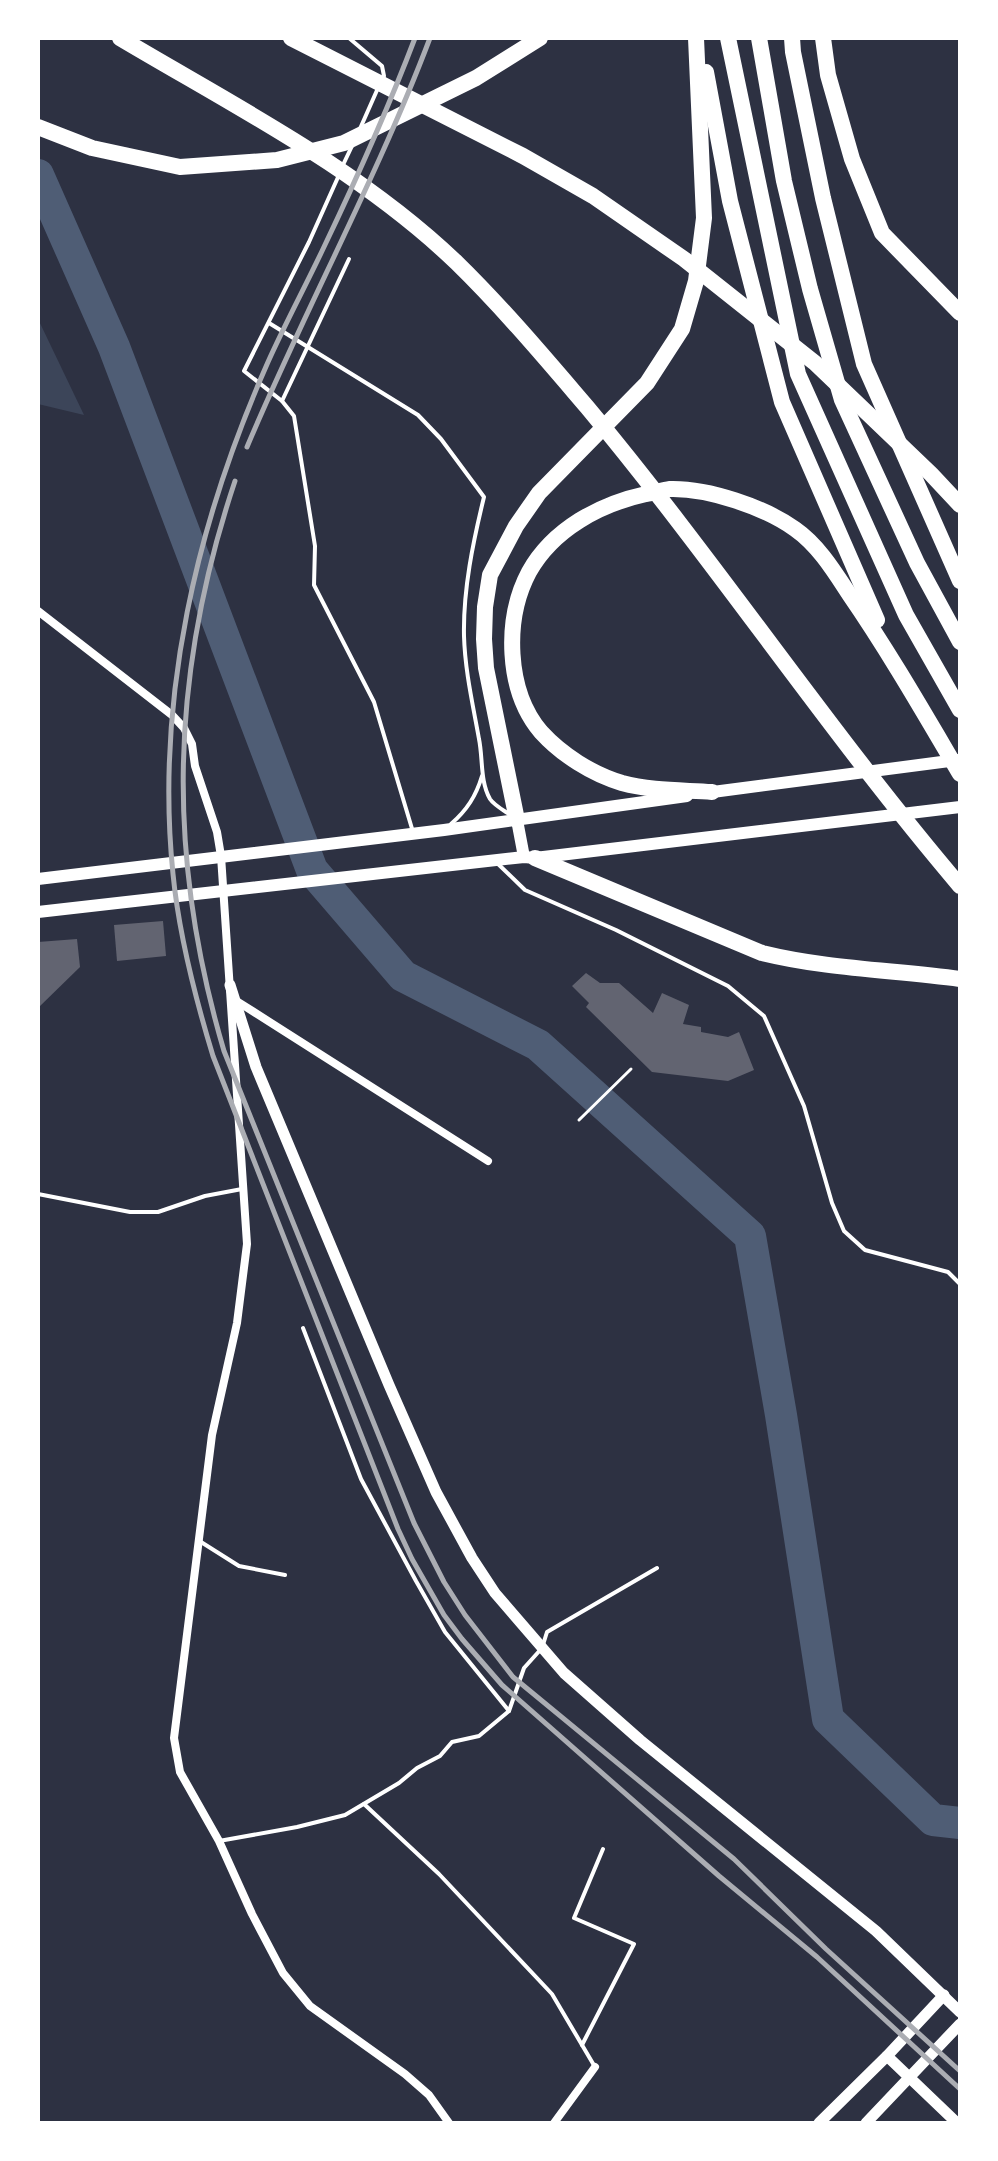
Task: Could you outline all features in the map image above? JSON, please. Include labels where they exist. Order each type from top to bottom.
[{"type":"highway","points":[[120,38],[308,149],[383,200],[457,263],[537,348],[633,462],[843,741],[960,886]]},
{"type":"highway","points":[[291,38],[523,156],[593,196],[684,259],[815,363],[960,505]]},
{"type":"highway","points":[[38,127],[92,148],[180,167],[277,160],[344,143],[476,78],[540,38]]},
{"type":"highway","points":[[698,38],[730,201],[782,402],[902,676]]},
{"type":"highway","points":[[517,820],[486,668],[485,607],[490,575],[516,526],[539,493],[647,383],[682,329],[696,281],[704,218],[698,38]]},
{"type":"highway","points":[[728,38],[798,374],[906,615],[960,710]]},
{"type":"highway","points":[[759,38],[784,181],[810,289],[842,400],[917,563],[960,642]]},
{"type":"highway","points":[[792,38],[823,198],[864,364],[960,581]]},
{"type":"highway","points":[[823,38],[828,75],[852,159],[882,233],[960,313]]},
{"type":"highway","points":[[712,792],[652,789],[621,783],[570,758],[540,731],[523,700],[513,665],[511,634],[519,595],[530,571],[559,535],[586,516],[624,499],[669,489],[735,500],[796,530],[827,562],[876,633],[960,774]]},
{"type":"highway","points":[[529,857],[762,953],[790,960],[960,979]]},
{"type":"main road","points":[[38,879],[444,830],[960,759]]},
{"type":"main road","points":[[38,912],[960,807]]},
{"type":"main road","points":[[517,820],[529,857]]},
{"type":"street","points":[[38,611],[172,715],[184,728],[192,744],[195,766],[217,832],[221,856],[247,1244],[237,1323],[212,1435],[174,1738],[180,1772],[219,1841],[283,1973],[310,2006],[405,2074],[429,2095],[449,2123]]},
{"type":"street","points":[[230,985],[256,1067],[436,1492],[495,1593],[564,1673],[640,1740],[876,1931],[960,2012]]},
{"type":"street","points":[[234,1000],[488,1161]]},
{"type":"street","points":[[819,2123],[944,1995]]},
{"type":"street","points":[[866,2123],[960,2024]]},
{"type":"street","points":[[887,2056],[957,2123]]},
{"type":"street","points":[[554,2123],[595,2067]]},
{"type":"lane","points":[[349,38],[382,66],[384,76],[309,242],[244,371],[290,409],[297,427],[315,546],[314,585],[374,702],[413,834]]},
{"type":"lane","points":[[282,401],[349,259]]},
{"type":"lane","points":[[268,323],[418,415],[441,439],[484,497],[474,536],[464,638],[485,788],[491,801],[517,820]]},
{"type":"lane","points":[[444,830],[465,812],[477,794],[483,773]]},
{"type":"lane","points":[[494,861],[525,890],[616,930],[728,986],[764,1016],[804,1106],[832,1203],[844,1231],[865,1250],[948,1272],[960,1284]]},
{"type":"lane","points":[[38,1194],[130,1212],[158,1212],[205,1196],[242,1189]]},
{"type":"lane","points":[[303,1328],[361,1479],[388,1530],[445,1632],[509,1711]]},
{"type":"lane","points":[[199,1541],[239,1566],[285,1575]]},
{"type":"lane","points":[[219,1841],[345,1815],[440,1756],[452,1742],[479,1736],[509,1711],[524,1668],[542,1648],[547,1632],[657,1568]]},
{"type":"lane","points":[[364,1804],[439,1874],[552,1994],[595,2067]]},
{"type":"lane","points":[[582,2045],[634,1944],[574,1918],[603,1849]]},
{"type":"path","points":[[579,1120],[631,1069]]},
{"type":"shaded area","points":[[38,319],[84,415],[38,404]]},
{"type":"building","points":[[163,921],[166,956],[117,961],[114,925]]},
{"type":"building","points":[[77,939],[80,967],[38,1008],[38,942]]},
{"type":"building","points":[[586,973],[600,983],[619,983],[653,1013],[662,993],[689,1005],[683,1024],[701,1027],[701,1032],[728,1037],[739,1032],[754,1070],[728,1081],[652,1072],[586,1007],[589,1003],[572,986]]},
{"type":"waterway","points":[[38,175],[114,347],[312,870],[403,976],[538,1045],[750,1236],[828,1719],[933,1820],[960,1823]]},
{"type":"railway","points":[[415,38],[359,171],[243,423],[202,548],[187,612],[176,677],[170,743],[169,808],[176,897],[200,1011],[213,1056],[398,1529],[444,1615],[502,1685],[719,1876],[817,1957],[960,2089]]},
{"type":"railway","points":[[247,447],[387,142],[430,38]]},
{"type":"railway","points":[[235,481],[213,553],[198,624],[188,695],[183,765],[185,836],[192,907],[205,978],[224,1051],[414,1523],[465,1615],[513,1677],[734,1859],[826,1949],[960,2071]]}]
